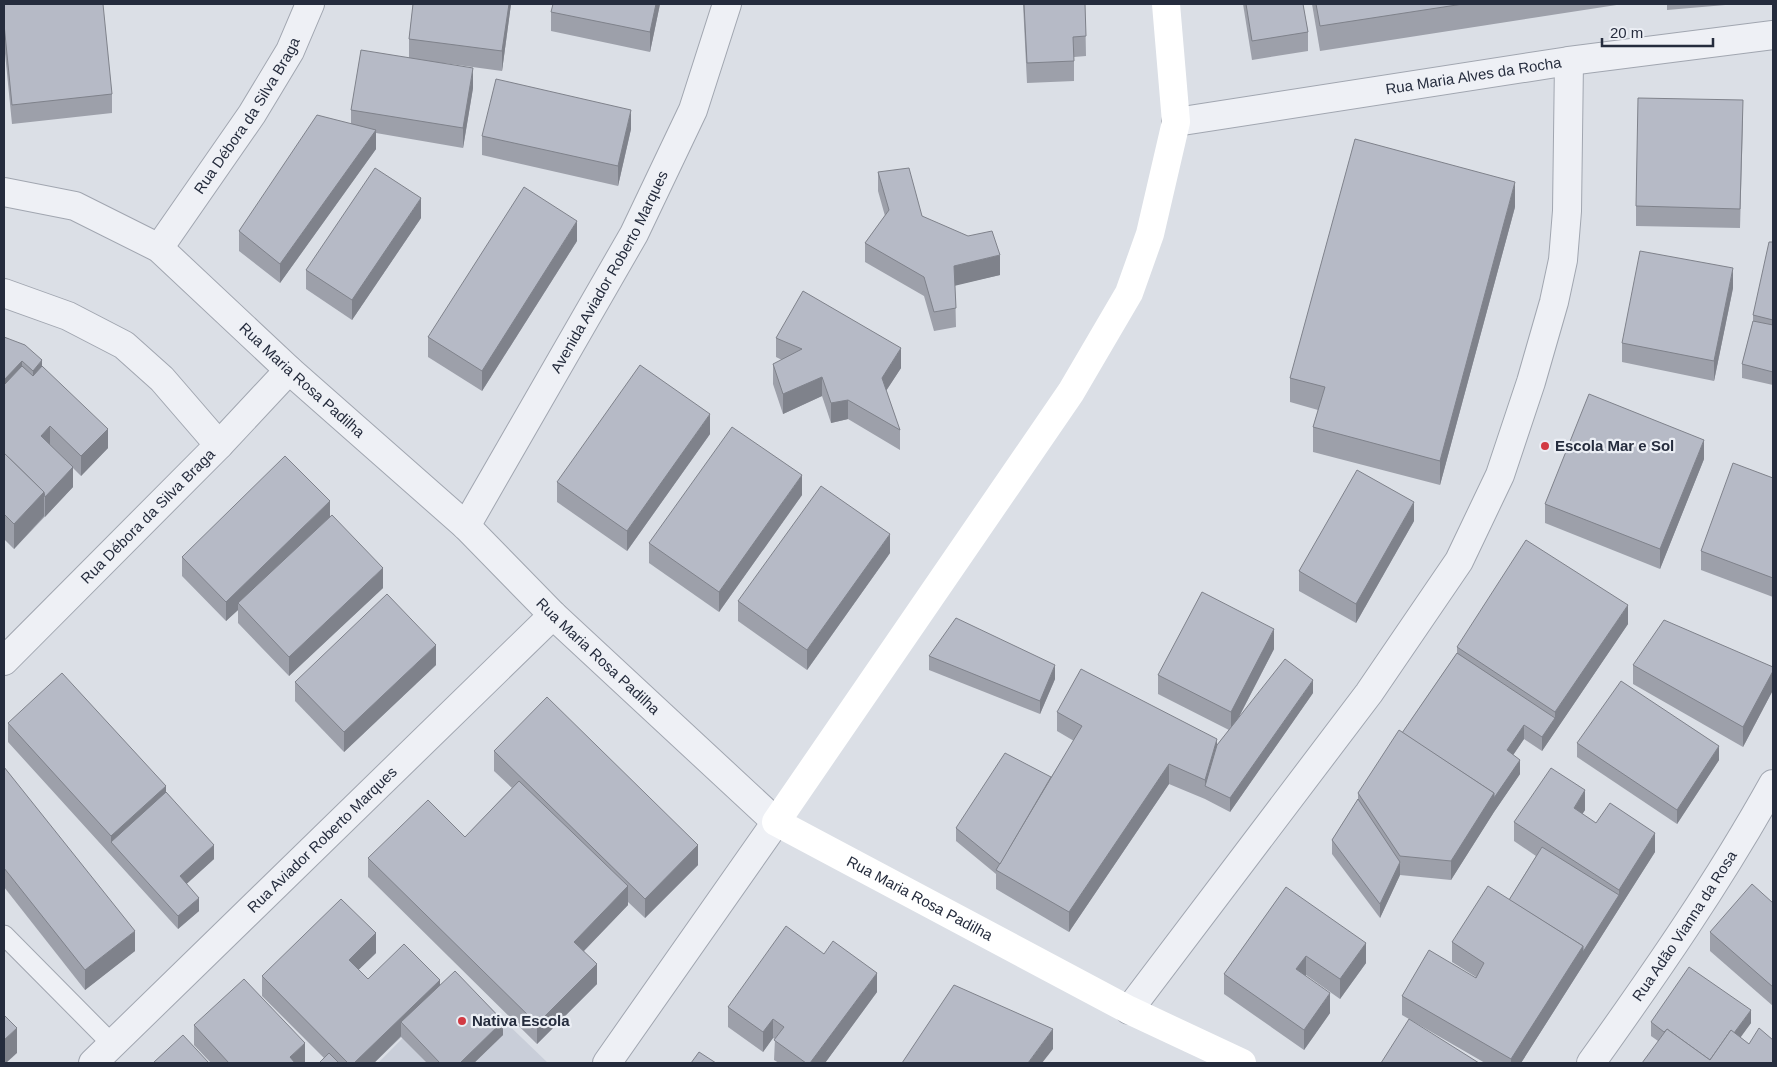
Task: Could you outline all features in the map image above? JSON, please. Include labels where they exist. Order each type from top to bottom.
[{"type":"main road","points":[[776,822],[1071,392],[1129,293],[1150,234],[1176,122],[1166,4]]},
{"type":"main road","name":"Rua Maria Rosa Padilha","points":[[776,822],[1129,1010],[1242,1063]]},
{"type":"street","name":"Rua Débora da Silva Braga","points":[[159,248],[252,114],[290,51],[310,4]]},
{"type":"street","name":"Avenida Aviador Roberto Marques","points":[[466,526],[634,234],[694,110],[727,4]]},
{"type":"street","name":"Rua Maria Alves da Rocha","points":[[1176,122],[1569,61],[1773,35]]},
{"type":"street","points":[[1129,1010],[1369,693],[1459,561],[1500,475],[1531,382],[1554,302],[1563,260],[1567,211],[1569,61]]},
{"type":"street","name":"Rua Maria Rosa Padilha","points":[[4,192],[75,206],[159,248],[289,370],[466,526],[553,616],[776,822]]},
{"type":"street","points":[[4,293],[68,316],[124,345],[162,379],[219,445]]},
{"type":"street","name":"Rua Débora da Silva Braga","points":[[4,661],[219,445],[289,370]]},
{"type":"street","name":"Rua Aviador Roberto Marques","points":[[92,1063],[553,616]]},
{"type":"street","name":"Rua Adão Vianna da Rosa","points":[[1591,1063],[1720,875],[1773,784]]},
{"type":"street","points":[[607,1063],[776,822]]},
{"type":"lane","points":[[4,935],[112,1044]]},
{"type":"shaded area","name":"Nativa Escola","points":[[461,979],[548,1063],[378,1063]]},
{"type":"building","points":[[4,4],[103,4],[112,94],[12,105],[4,24]]},
{"type":"building","points":[[413,4],[509,4],[502,51],[409,39]]},
{"type":"building","points":[[553,4],[656,4],[650,32],[551,12]]},
{"type":"building","points":[[1024,4],[1085,4],[1086,36],[1073,37],[1074,61],[1027,63]]},
{"type":"building","points":[[1246,4],[1303,4],[1308,32],[1252,41]]},
{"type":"building","points":[[1316,4],[1463,4],[1320,26]]},
{"type":"building","points":[[361,50],[473,68],[463,128],[351,110]]},
{"type":"building","points":[[496,79],[631,110],[618,166],[482,136]]},
{"type":"building","points":[[1638,98],[1743,100],[1740,209],[1636,206]]},
{"type":"building","points":[[317,115],[376,130],[280,264],[239,231]]},
{"type":"building","points":[[1355,139],[1515,182],[1440,461],[1313,427],[1325,387],[1290,378]]},
{"type":"building","points":[[375,168],[421,198],[352,300],[306,270]]},
{"type":"building","points":[[909,168],[922,216],[968,236],[992,231],[1000,255],[954,266],[956,308],[934,312],[924,277],[865,243],[889,210],[878,172]]},
{"type":"building","points":[[524,187],[577,221],[482,371],[428,337]]},
{"type":"building","points":[[1769,242],[1773,242],[1773,320],[1753,315]]},
{"type":"building","points":[[1640,251],[1733,268],[1714,361],[1622,343]]},
{"type":"building","points":[[803,291],[901,348],[882,378],[900,430],[848,400],[831,403],[822,377],[783,394],[773,364],[802,349],[776,338]]},
{"type":"building","points":[[1753,321],[1773,325],[1773,372],[1742,364]]},
{"type":"building","points":[[4,337],[25,345],[42,360],[33,371],[22,361],[4,380]]},
{"type":"building","points":[[640,365],[710,414],[627,531],[557,482]]},
{"type":"building","points":[[22,366],[33,376],[42,366],[108,429],[81,456],[50,426],[41,436],[73,467],[45,497],[44,492],[4,453],[4,385]]},
{"type":"building","points":[[1589,394],[1704,440],[1660,549],[1545,504]]},
{"type":"building","points":[[732,427],[802,475],[719,592],[649,543]]},
{"type":"building","points":[[4,453],[44,492],[14,524],[4,514]]},
{"type":"building","points":[[285,456],[330,501],[226,602],[182,557]]},
{"type":"building","points":[[1733,463],[1773,478],[1773,578],[1701,551]]},
{"type":"building","points":[[1357,470],[1414,502],[1356,604],[1299,571]]},
{"type":"building","points":[[821,486],[890,534],[807,650],[738,601]]},
{"type":"building","points":[[332,515],[383,568],[289,657],[238,603]]},
{"type":"building","points":[[1526,540],[1628,605],[1555,712],[1457,647]]},
{"type":"building","points":[[1202,592],[1274,629],[1231,712],[1158,675]]},
{"type":"building","points":[[387,594],[436,645],[344,732],[295,682]]},
{"type":"building","points":[[956,618],[1055,665],[1040,701],[929,656]]},
{"type":"building","points":[[1664,620],[1773,667],[1773,671],[1743,727],[1633,665]]},
{"type":"building","points":[[1457,653],[1555,718],[1542,737],[1524,725],[1507,750],[1520,760],[1494,798],[1494,793],[1402,733]]},
{"type":"building","points":[[1285,659],[1313,680],[1230,798],[1205,786],[1217,745]]},
{"type":"building","points":[[1081,669],[1217,739],[1205,780],[1169,764],[1069,912],[996,870],[1082,726],[1057,712]]},
{"type":"building","points":[[62,673],[166,786],[111,836],[8,723]]},
{"type":"building","points":[[1621,681],[1719,746],[1677,810],[1577,743]]},
{"type":"building","points":[[547,697],[698,845],[645,899],[494,751]]},
{"type":"building","points":[[1399,730],[1494,793],[1451,861],[1400,856],[1358,793]]},
{"type":"building","points":[[1005,753],[1051,777],[1000,864],[956,828]]},
{"type":"building","points":[[4,767],[135,931],[85,970],[4,868]]},
{"type":"building","points":[[1551,768],[1585,790],[1574,808],[1596,823],[1610,803],[1655,833],[1619,890],[1514,822]]},
{"type":"building","points":[[519,781],[628,886],[574,942],[597,964],[537,1024],[368,858],[428,800],[465,837]]},
{"type":"building","points":[[166,792],[214,845],[180,876],[199,898],[178,916],[111,842]]},
{"type":"building","points":[[1358,799],[1400,862],[1380,904],[1332,840]]},
{"type":"building","points":[[1542,847],[1619,895],[1583,952],[1583,946],[1509,900]]},
{"type":"building","points":[[1752,884],[1773,903],[1773,987],[1710,932]]},
{"type":"building","points":[[1488,886],[1583,946],[1511,1059],[1402,996],[1429,950],[1476,978],[1484,963],[1452,942]]},
{"type":"building","points":[[1286,887],[1366,943],[1340,979],[1306,956],[1296,969],[1330,993],[1304,1030],[1224,974]]},
{"type":"building","points":[[341,899],[376,933],[349,960],[368,979],[404,944],[440,980],[354,1063],[348,1063],[262,976]]},
{"type":"building","points":[[786,926],[824,954],[833,941],[877,973],[810,1063],[806,1063],[774,1040],[784,1027],[773,1019],[763,1032],[728,1007]]},
{"type":"building","points":[[1689,967],[1751,1010],[1734,1033],[1731,1030],[1710,1060],[1667,1029],[1664,1032],[1651,1022]]},
{"type":"building","points":[[455,971],[503,1021],[460,1063],[440,1063],[401,1022]]},
{"type":"building","points":[[244,979],[305,1043],[290,1057],[295,1063],[229,1063],[194,1025]]},
{"type":"building","points":[[954,985],[1053,1029],[1028,1063],[902,1063]]},
{"type":"building","points":[[4,1015],[17,1028],[4,1040]]},
{"type":"building","points":[[1409,1019],[1479,1063],[1381,1063]]},
{"type":"building","points":[[1759,1028],[1773,1040],[1773,1063],[1642,1063],[1667,1029],[1710,1060],[1731,1030],[1749,1044]]},
{"type":"building","points":[[183,1035],[209,1063],[153,1063]]},
{"type":"building","points":[[699,1052],[716,1063],[691,1063]]},
{"type":"building","points":[[329,1053],[339,1063],[319,1063]]},
{"type":"place","name":"Escola Mar e Sol","points":[[1545,446]]},
{"type":"place","name":"Nativa Escola","points":[[462,1021]]}]
